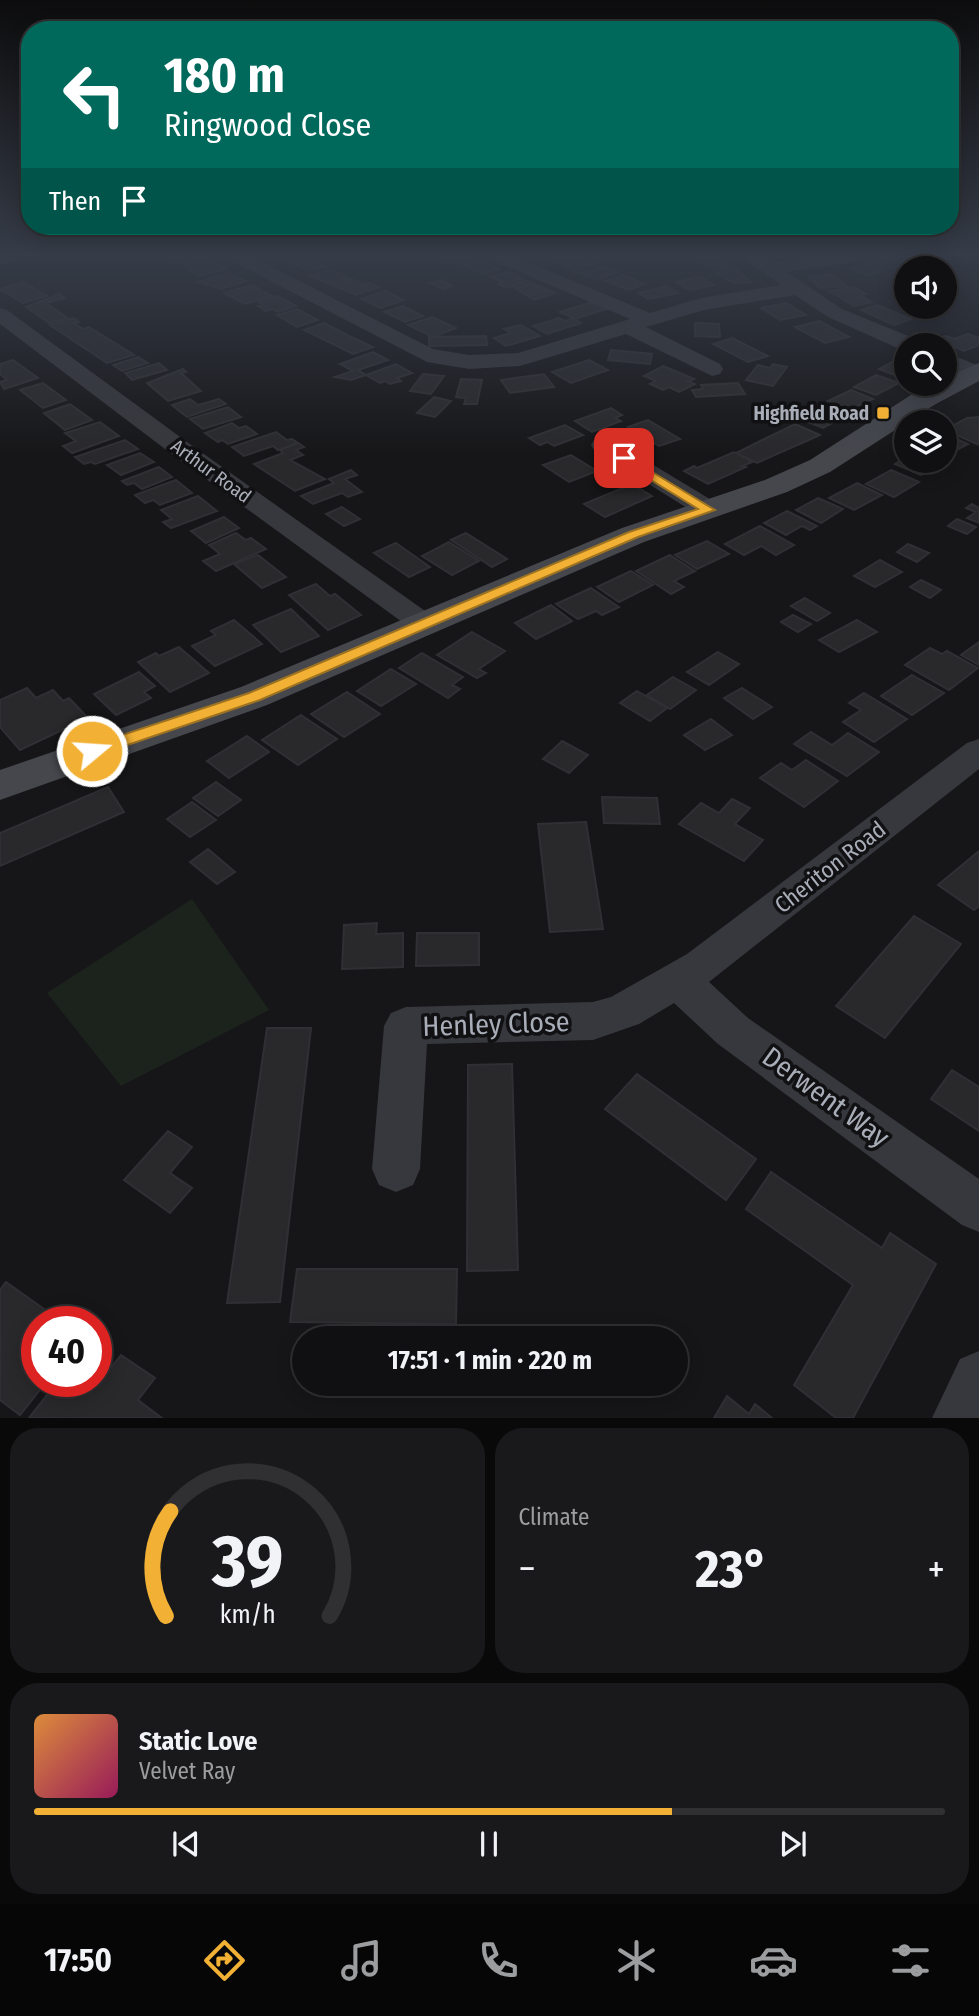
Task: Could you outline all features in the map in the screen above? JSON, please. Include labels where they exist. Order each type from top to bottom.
[{"type":"street","name":"Arthur Road","points":[[12,323],[178,447],[424,624]]},
{"type":"street","points":[[366,323],[415,349],[455,361],[489,363],[520,359],[633,323]]},
{"type":"street","points":[[639,323],[712,369]]},
{"type":"street","points":[[855,323],[894,339]]},
{"type":"street","points":[[3,780],[254,696],[633,534],[709,510],[807,472],[852,447],[966,367]]},
{"type":"street","points":[[603,445],[709,510]]},
{"type":"street","name":"Cheriton Road","points":[[678,980],[702,966],[979,751]]},
{"type":"street","name":"Henley Close","points":[[396,1169],[406,1026],[593,1021],[624,1011],[678,980]]},
{"type":"street","name":"Derwent Way","points":[[678,980],[733,1031],[979,1208]]},
{"type":"street","points":[[960,1418],[979,1378]]},
{"type":"shaded area","points":[[192,899],[269,1010],[121,1086],[47,993]]},
{"type":"building","points":[[74,323],[83,329],[89,327],[134,355],[107,363],[50,325]]},
{"type":"building","points":[[291,323],[308,323],[297,327]]},
{"type":"building","points":[[324,323],[373,347],[353,354],[304,330]]},
{"type":"building","points":[[445,323],[456,328],[433,337],[408,325]]},
{"type":"building","points":[[542,323],[580,323],[547,334],[533,326]]},
{"type":"building","points":[[695,323],[719,324],[720,337],[695,336]]},
{"type":"building","points":[[823,323],[849,337],[825,343],[795,327]]},
{"type":"building","points":[[521,325],[540,336],[506,346],[494,338],[511,333],[504,329]]},
{"type":"building","points":[[968,334],[979,338],[979,345],[964,351],[957,348],[957,338]]},
{"type":"building","points":[[486,336],[487,345],[429,346],[429,337]]},
{"type":"building","points":[[732,338],[768,356],[748,362],[713,344]]},
{"type":"building","points":[[611,350],[652,354],[650,364],[608,360]]},
{"type":"building","points":[[373,352],[388,360],[358,370],[366,375],[351,380],[335,377],[353,371],[340,364]]},
{"type":"building","points":[[138,357],[148,363],[122,371],[113,365]]},
{"type":"building","points":[[13,360],[38,378],[4,389],[0,382],[7,380],[0,374],[0,364]]},
{"type":"building","points":[[589,360],[608,370],[571,383],[552,372]]},
{"type":"building","points":[[894,361],[894,375],[879,369]]},
{"type":"building","points":[[159,363],[167,370],[132,380],[125,373]]},
{"type":"building","points":[[396,364],[412,373],[397,378],[401,381],[390,384],[385,381],[380,383],[366,375]]},
{"type":"building","points":[[773,364],[787,367],[773,386],[746,380],[758,365],[770,368]]},
{"type":"building","points":[[663,366],[694,379],[688,381],[695,384],[679,392],[669,387],[663,390],[650,384],[656,381],[644,376]]},
{"type":"building","points":[[183,369],[186,372],[181,373],[201,391],[168,401],[147,383]]},
{"type":"building","points":[[423,374],[444,376],[431,394],[410,391]]},
{"type":"building","points":[[544,374],[554,387],[510,393],[501,380]]},
{"type":"building","points":[[876,375],[894,381],[894,386],[876,395],[854,387]]},
{"type":"building","points":[[461,379],[482,380],[477,404],[464,404],[466,398],[456,397]]},
{"type":"building","points":[[43,383],[66,400],[43,408],[20,390]]},
{"type":"building","points":[[738,383],[745,394],[696,397],[692,390],[703,389],[701,385]]},
{"type":"building","points":[[851,390],[873,399],[849,410],[828,401]]},
{"type":"building","points":[[434,397],[451,401],[435,417],[417,413]]},
{"type":"building","points":[[190,399],[198,405],[219,399],[226,404],[187,417],[172,405]]},
{"type":"building","points":[[70,404],[92,420],[65,430],[44,413]]},
{"type":"building","points":[[228,407],[241,417],[203,429],[190,419]]},
{"type":"building","points":[[823,407],[845,416],[823,428],[801,419]]},
{"type":"building","points":[[611,408],[622,415],[615,418],[621,421],[592,432],[575,421]]},
{"type":"building","points":[[979,417],[979,445],[957,435],[957,423],[967,418]]},
{"type":"building","points":[[648,420],[680,439],[659,446],[628,427]]},
{"type":"building","points":[[100,422],[119,436],[72,453],[63,446],[76,441],[65,433]]},
{"type":"building","points":[[232,423],[239,428],[246,426],[257,434],[228,444],[222,440],[218,442],[205,433]]},
{"type":"building","points":[[795,424],[820,435],[757,463],[736,453]]},
{"type":"building","points":[[565,425],[583,435],[554,446],[547,442],[540,445],[529,438]]},
{"type":"building","points":[[276,432],[287,440],[292,439],[298,443],[278,450],[273,446],[244,456],[232,447]]},
{"type":"building","points":[[957,439],[968,444],[957,450]]},
{"type":"building","points":[[125,440],[138,449],[95,464],[84,464],[75,457]]},
{"type":"building","points":[[298,443],[304,447],[296,450],[303,455],[290,460],[325,479],[295,491],[254,464],[283,453],[280,450]]},
{"type":"building","points":[[734,452],[752,462],[708,484],[684,471],[694,466],[697,468]]},
{"type":"building","points":[[140,453],[154,462],[121,475],[107,465]]},
{"type":"building","points":[[571,455],[597,471],[569,482],[543,465]]},
{"type":"building","points":[[159,467],[172,477],[142,489],[134,483],[127,485],[122,481]]},
{"type":"building","points":[[351,470],[357,475],[345,479],[362,492],[348,497],[342,493],[313,504],[301,496],[334,483],[329,479]]},
{"type":"building","points":[[891,470],[919,482],[894,497],[866,484]]},
{"type":"building","points":[[176,480],[192,493],[160,505],[153,500],[145,503],[135,495]]},
{"type":"building","points":[[857,483],[882,495],[854,510],[829,498]]},
{"type":"building","points":[[632,484],[652,496],[605,517],[584,504]]},
{"type":"building","points":[[198,496],[217,511],[171,528],[163,522],[172,519],[161,510]]},
{"type":"building","points":[[818,498],[843,509],[821,523],[796,510]]},
{"type":"building","points":[[972,504],[979,508],[979,523],[967,518],[976,512],[966,508]]},
{"type":"building","points":[[342,507],[360,519],[344,526],[326,514]]},
{"type":"building","points":[[787,511],[817,526],[810,530],[802,526],[786,535],[764,523]]},
{"type":"building","points":[[224,517],[239,528],[206,543],[191,531]]},
{"type":"building","points":[[957,519],[976,527],[967,534],[948,526]]},
{"type":"building","points":[[760,526],[794,545],[776,555],[761,546],[744,555],[725,544]]},
{"type":"building","points":[[236,533],[246,540],[251,538],[266,549],[216,571],[203,561],[220,554],[209,545]]},
{"type":"building","points":[[466,533],[507,559],[492,567],[451,540]]},
{"type":"building","points":[[707,541],[729,554],[697,569],[675,555]]},
{"type":"building","points":[[449,542],[479,561],[452,575],[422,556]]},
{"type":"building","points":[[396,543],[430,567],[409,577],[374,553]]},
{"type":"building","points":[[908,544],[929,553],[917,562],[897,552]]},
{"type":"building","points":[[258,555],[286,577],[262,588],[234,564]]},
{"type":"building","points":[[670,555],[695,571],[674,581],[684,587],[671,594],[636,571]]},
{"type":"building","points":[[880,560],[902,572],[875,587],[854,576]]},
{"type":"building","points":[[631,571],[653,585],[619,602],[597,587]]},
{"type":"building","points":[[921,580],[941,590],[930,598],[910,587]]},
{"type":"building","points":[[316,584],[330,596],[335,594],[361,615],[328,630],[289,595]]},
{"type":"building","points":[[591,588],[619,607],[602,615],[596,611],[578,619],[556,604]]},
{"type":"building","points":[[805,598],[830,613],[817,621],[791,606]]},
{"type":"building","points":[[551,605],[572,621],[536,639],[515,623]]},
{"type":"building","points":[[291,609],[319,636],[281,652],[253,625]]},
{"type":"building","points":[[793,615],[811,624],[798,632],[781,622]]},
{"type":"building","points":[[234,620],[262,644],[215,666],[192,646],[216,635],[211,631]]},
{"type":"building","points":[[857,620],[877,632],[839,652],[819,640]]},
{"type":"building","points":[[472,632],[505,651],[479,669],[486,673],[477,678],[437,655]]},
{"type":"building","points":[[979,642],[979,665],[961,655]]},
{"type":"building","points":[[179,647],[209,673],[170,692],[138,662],[156,653],[159,656]]},
{"type":"building","points":[[930,648],[942,654],[947,651],[978,668],[949,690],[905,665]]},
{"type":"building","points":[[718,652],[739,664],[709,685],[687,672]]},
{"type":"building","points":[[422,653],[463,677],[452,685],[460,689],[448,698],[399,668]]},
{"type":"building","points":[[391,669],[416,684],[381,706],[357,691]]},
{"type":"building","points":[[139,672],[155,686],[144,692],[151,698],[116,715],[94,694]]},
{"type":"building","points":[[912,675],[944,693],[912,715],[881,696]]},
{"type":"building","points":[[673,677],[696,690],[670,709],[647,695]]},
{"type":"building","points":[[27,688],[36,698],[53,690],[63,701],[69,698],[88,718],[20,750],[0,727],[0,700]]},
{"type":"building","points":[[742,688],[772,707],[753,719],[724,698]]},
{"type":"building","points":[[637,691],[667,708],[650,721],[620,703]]},
{"type":"building","points":[[347,692],[380,714],[344,737],[311,714]]},
{"type":"building","points":[[864,693],[907,719],[874,742],[843,722],[861,710],[849,703]]},
{"type":"building","points":[[301,715],[337,739],[298,765],[262,740]]},
{"type":"building","points":[[711,719],[732,735],[705,750],[684,735]]},
{"type":"building","points":[[811,732],[832,745],[848,733],[879,752],[847,776],[794,744]]},
{"type":"building","points":[[247,736],[269,752],[229,778],[207,761]]},
{"type":"building","points":[[562,741],[588,755],[569,773],[543,759]]},
{"type":"building","points":[[806,760],[838,781],[804,807],[760,778],[781,763],[792,770]]},
{"type":"building","points":[[216,782],[241,800],[218,816],[193,798]]},
{"type":"building","points":[[108,787],[124,812],[0,866],[0,833]]},
{"type":"building","points":[[602,797],[657,798],[660,824],[604,823]]},
{"type":"building","points":[[732,799],[750,808],[735,824],[763,840],[744,861],[679,824],[701,803],[719,813]]},
{"type":"building","points":[[192,802],[216,820],[190,837],[167,819]]},
{"type":"building","points":[[586,822],[603,929],[550,932],[538,824]]},
{"type":"building","points":[[208,849],[235,872],[217,884],[190,862]]},
{"type":"building","points":[[979,851],[979,906],[974,910],[938,885]]},
{"type":"building","points":[[914,916],[961,944],[885,1038],[836,1006]]},
{"type":"building","points":[[377,923],[376,934],[403,933],[403,967],[342,969],[344,925]]},
{"type":"building","points":[[417,933],[479,933],[479,965],[416,966]]},
{"type":"building","points":[[267,1028],[311,1028],[280,1302],[227,1303]]},
{"type":"building","points":[[512,1064],[518,1270],[467,1271],[468,1065]]},
{"type":"building","points":[[952,1070],[979,1087],[979,1131],[931,1099]]},
{"type":"building","points":[[637,1074],[756,1159],[726,1200],[605,1109]]},
{"type":"building","points":[[168,1131],[192,1147],[170,1173],[192,1188],[170,1213],[124,1180]]},
{"type":"building","points":[[771,1172],[882,1248],[890,1233],[936,1264],[853,1418],[836,1418],[794,1385],[853,1285],[746,1209]]},
{"type":"building","points":[[297,1269],[457,1269],[456,1324],[290,1322]]},
{"type":"building","points":[[6,1282],[40,1306],[21,1306],[21,1397],[34,1397],[20,1415],[0,1400],[0,1290]]},
{"type":"building","points":[[121,1355],[155,1378],[138,1400],[162,1418],[29,1418],[45,1397],[112,1397],[112,1366]]},
{"type":"building","points":[[727,1396],[749,1414],[755,1404],[772,1418],[714,1418]]},
{"type":"place","name":"Highfield Road","points":[[883,413]]},
{"type":"route","points":[[92,751],[254,696],[633,534],[709,510],[624,458]]}]
